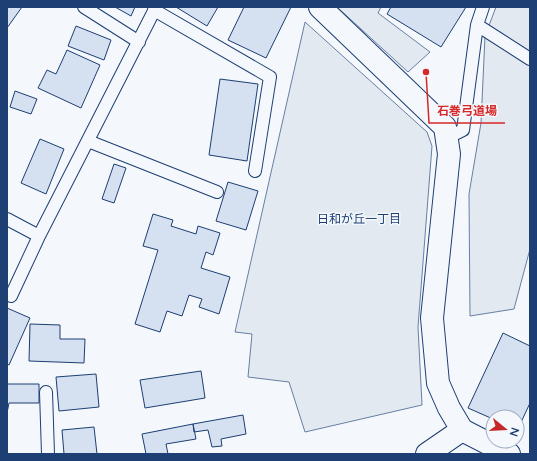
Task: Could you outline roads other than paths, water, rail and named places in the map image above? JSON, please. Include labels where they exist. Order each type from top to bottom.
[{"type":"street","points":[[320,7],[445,127],[449,154],[432,318],[438,383],[449,408],[462,430],[509,454]]},
{"type":"street","points":[[427,454],[462,430]]},
{"type":"lane","points":[[84,7],[139,42]]},
{"type":"lane","points":[[447,138],[463,130],[477,25],[483,7]]},
{"type":"lane","points":[[7,294],[12,296],[39,236],[155,9],[270,76],[255,172]]},
{"type":"lane","points":[[477,25],[530,59]]},
{"type":"lane","points":[[88,141],[217,192]]},
{"type":"lane","points":[[7,219],[39,236]]},
{"type":"lane","points":[[46,392],[48,454]]},
{"type":"place","name":"石巻弓道場","points":[[426,72]]},
{"type":"district","name":"日和が丘一丁目","points":[[359,219]]}]
